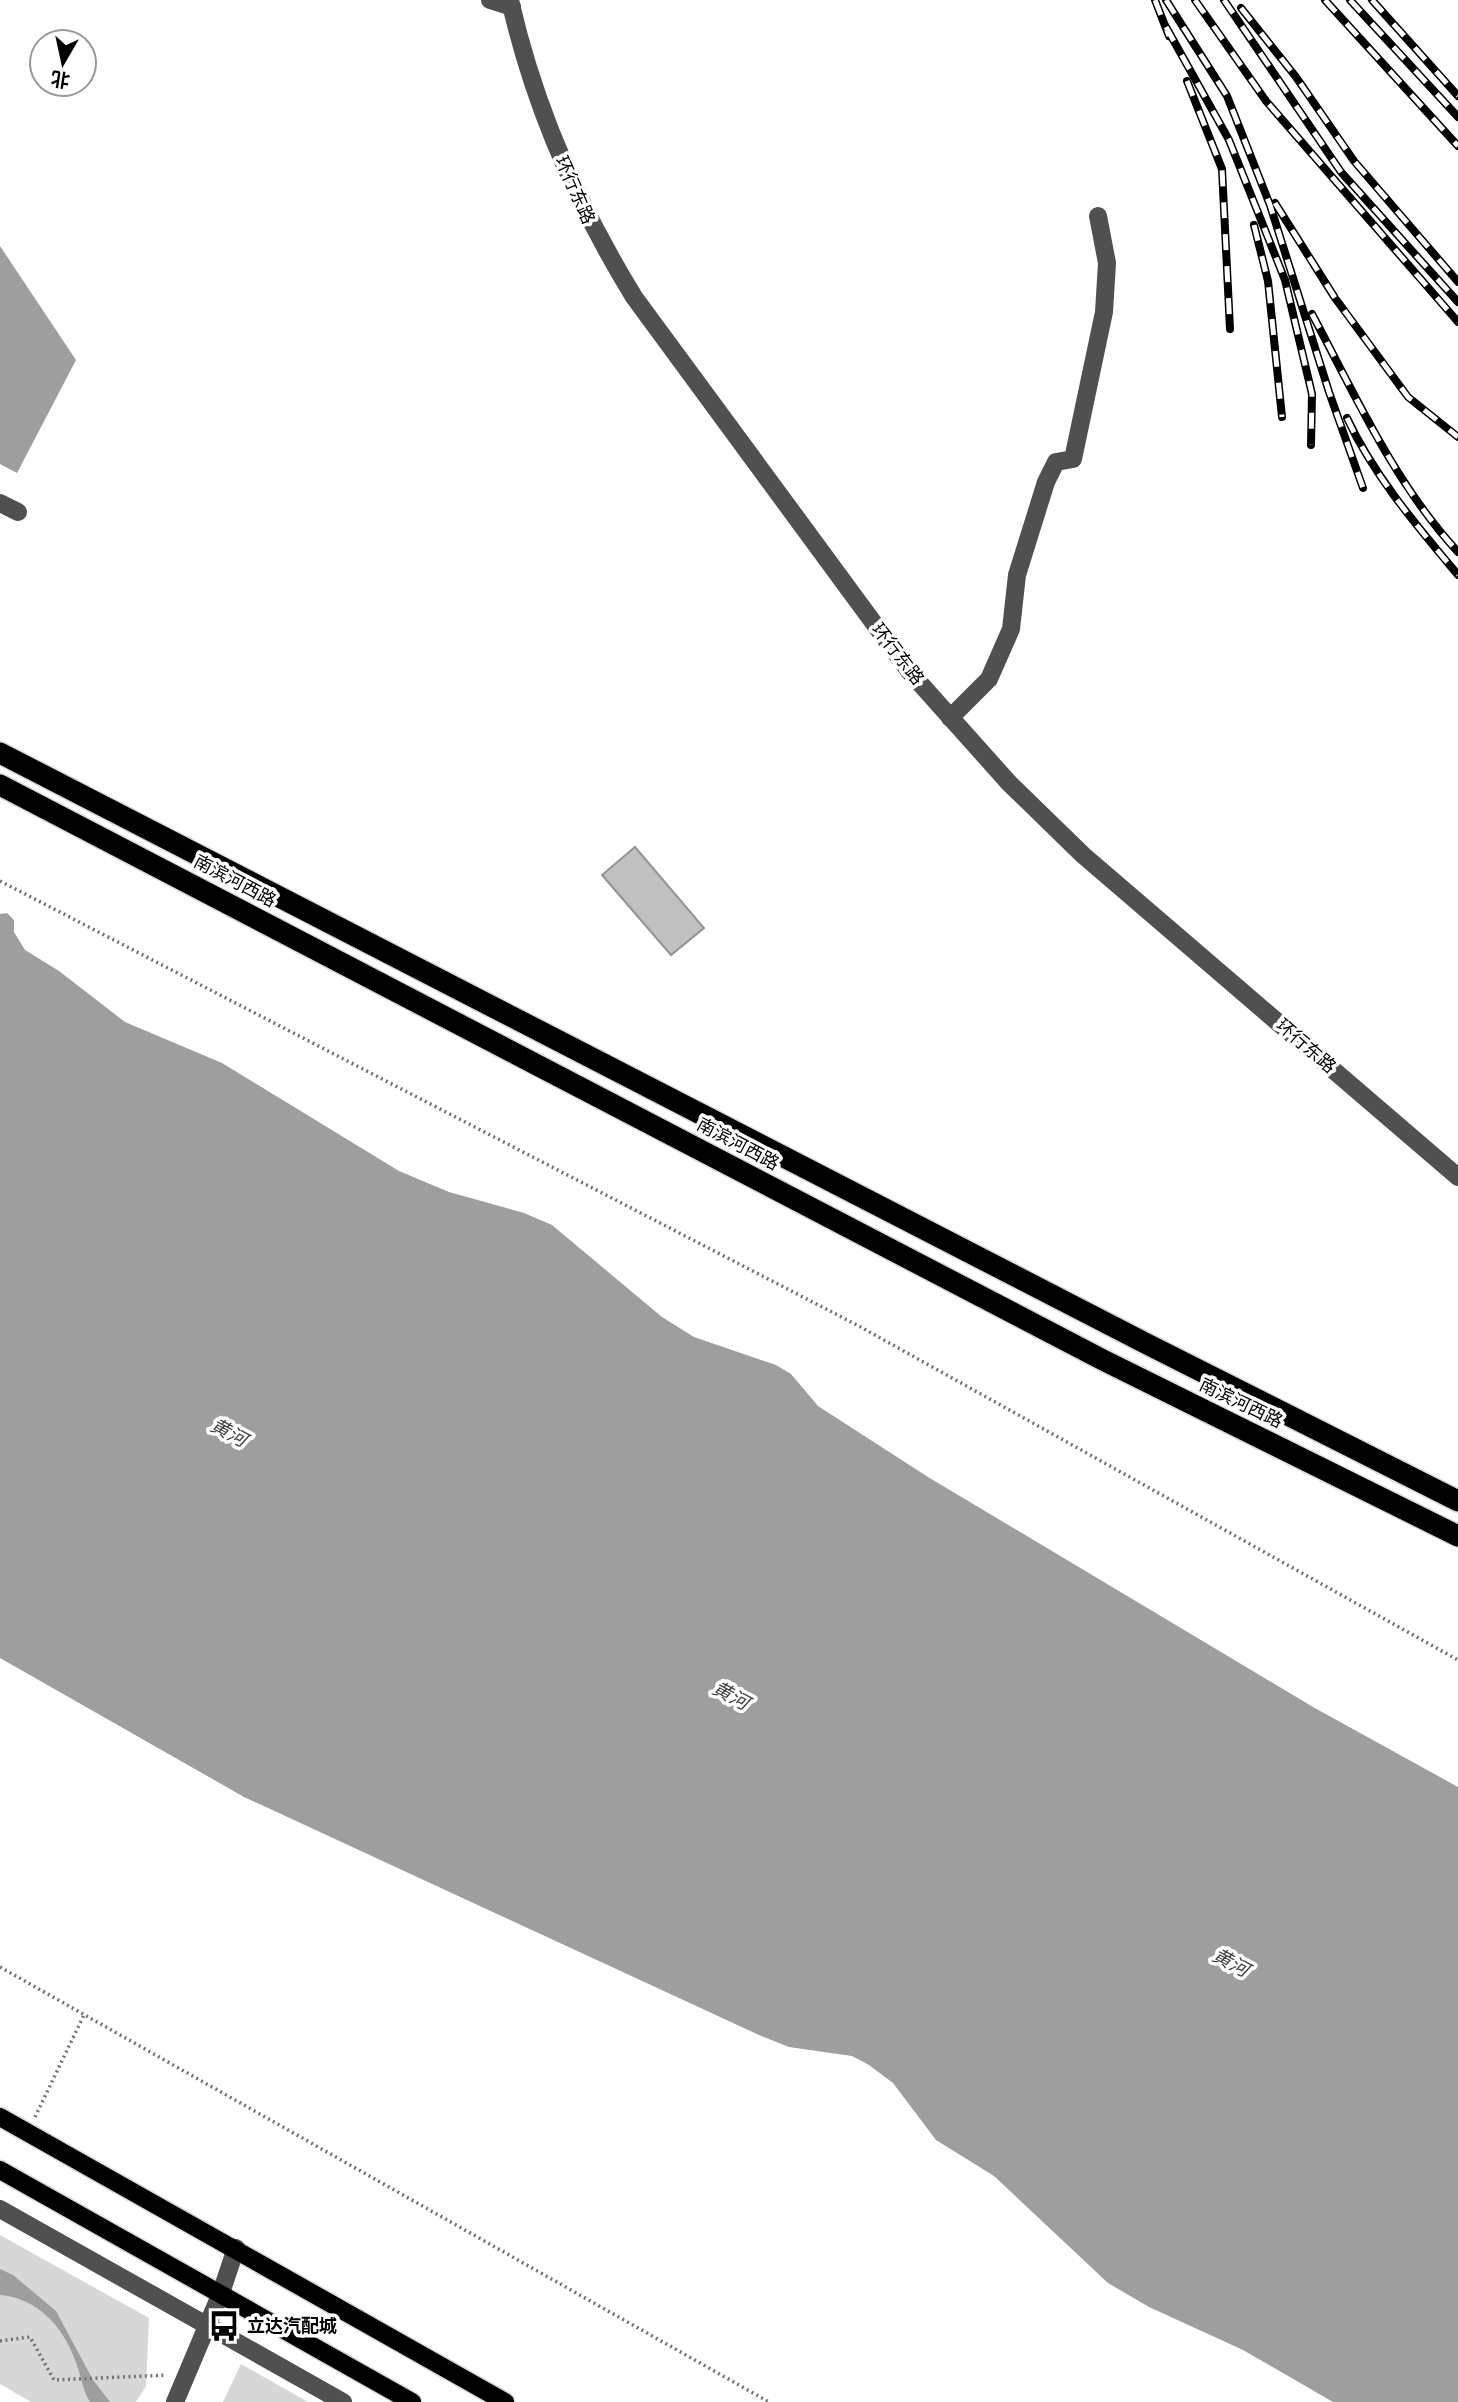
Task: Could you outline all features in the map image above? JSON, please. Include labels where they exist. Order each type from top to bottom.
[{"type":"highway","name":"南滨河西路","points":[[0,753],[1122,1332],[1458,1501]]},
{"type":"highway","name":"南滨河西路","points":[[0,785],[1103,1360],[1458,1536]]},
{"type":"main road","points":[[0,2117],[505,2402]]},
{"type":"main road","points":[[0,2170],[412,2402]]},
{"type":"street","points":[[490,0],[511,3]]},
{"type":"street","name":"环行东路","points":[[511,3],[531,79],[567,175],[596,234],[621,276],[869,617],[950,718],[1009,783],[1083,855],[1458,1177]]},
{"type":"street","points":[[950,718],[989,679],[1011,629],[1017,575],[1046,482],[1056,462],[1073,459],[1104,312],[1107,263],[1098,216]]},
{"type":"street","points":[[0,503],[18,512]]},
{"type":"street","points":[[0,2209],[343,2402]]},
{"type":"street","points":[[175,2402],[184,2374],[221,2293],[236,2248]]},
{"type":"path","points":[[0,881],[857,1325],[1458,1660]]},
{"type":"path","points":[[0,1967],[769,2402]]},
{"type":"path","points":[[28,2133],[84,2015]]},
{"type":"path","points":[[0,2341],[30,2337],[54,2379],[184,2374]]},
{"type":"shaded area","points":[[0,2235],[149,2318],[146,2386],[136,2402],[31,2402],[0,2384]]},
{"type":"shaded area","points":[[241,2364],[308,2402],[223,2402]]},
{"type":"water","points":[[0,246],[76,360],[17,473],[0,464]]},
{"type":"water","name":"黄河","points":[[7,913],[14,920],[14,932],[25,950],[59,971],[125,1022],[222,1063],[399,1171],[449,1192],[524,1213],[552,1225],[662,1317],[694,1337],[776,1365],[791,1374],[818,1406],[928,1477],[1313,1707],[1458,1787],[1458,2402],[1333,2402],[1243,2350],[1149,2307],[1108,2283],[994,2176],[936,2140],[893,2083],[869,2065],[852,2056],[789,2047],[759,2035],[244,1797],[0,1658],[0,914]]},
{"type":"water","points":[[0,2269],[13,2275],[56,2311],[93,2380],[110,2402],[90,2402],[70,2348],[47,2316],[26,2302],[0,2295]]},
{"type":"building","points":[[635,847],[704,928],[671,955],[602,875]]},
{"type":"railway","points":[[1155,0],[1169,36]]},
{"type":"railway","points":[[1166,0],[1227,96],[1270,205],[1329,392],[1363,488]]},
{"type":"railway","points":[[1195,0],[1266,101],[1458,322]]},
{"type":"railway","points":[[1224,0],[1341,172],[1458,302]]},
{"type":"railway","points":[[1325,0],[1458,146]]},
{"type":"railway","points":[[1350,0],[1458,117]]},
{"type":"railway","points":[[1372,0],[1458,96]]},
{"type":"railway","points":[[1241,8],[1296,77],[1354,161],[1458,282]]},
{"type":"railway","points":[[1166,27],[1229,140],[1285,280],[1312,394],[1311,445]]},
{"type":"railway","points":[[1187,81],[1222,169],[1230,329]]},
{"type":"railway","points":[[1275,203],[1335,298],[1408,397],[1458,437]]},
{"type":"railway","points":[[1254,225],[1268,281],[1282,417]]},
{"type":"railway","points":[[1312,314],[1395,468],[1435,526],[1458,552]]},
{"type":"railway","points":[[1347,418],[1383,480],[1458,575]]},
{"type":"place","name":"立达汽配城","points":[[224,2326]]}]
